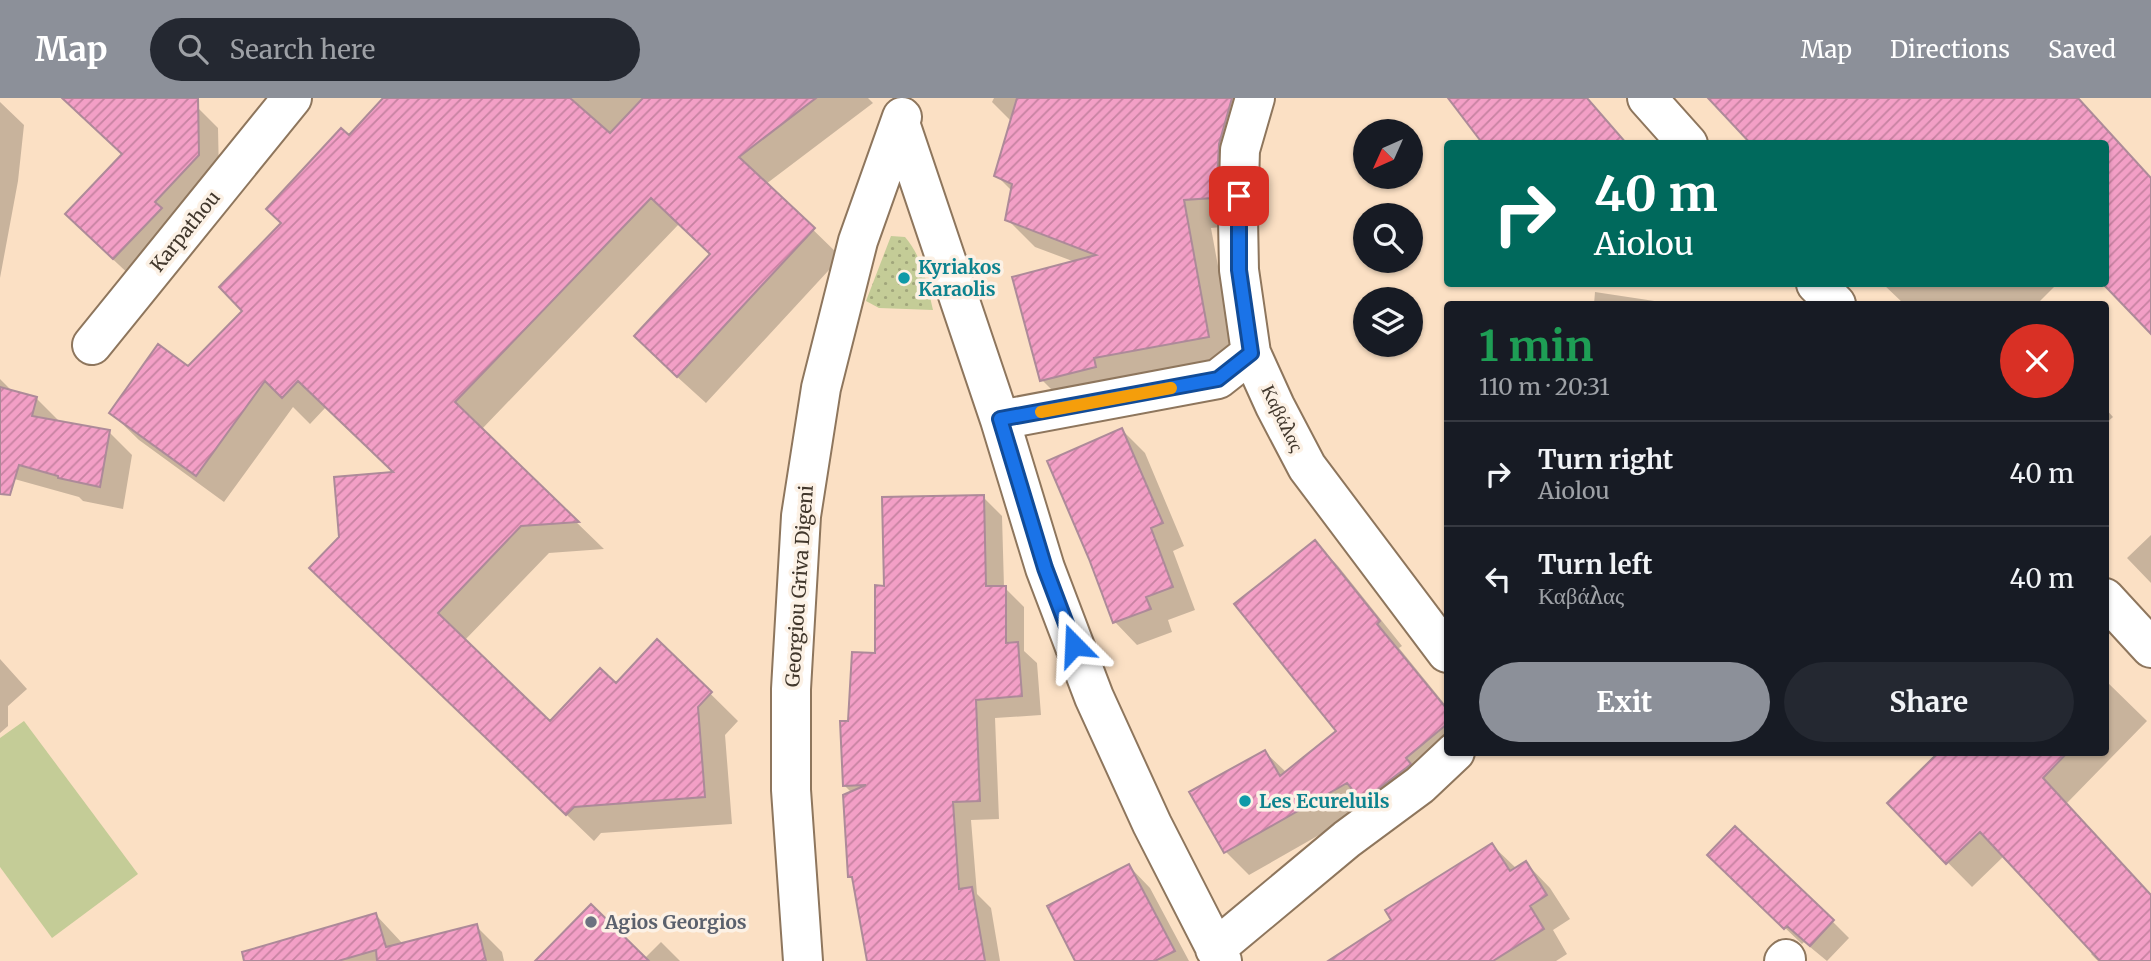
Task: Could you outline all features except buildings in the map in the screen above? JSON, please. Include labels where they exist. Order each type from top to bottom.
[{"type":"street","name":"Καβάλας","points":[[1255,98],[1240,150],[1238,219],[1239,270],[1251,353],[1307,467],[1444,649]]},
{"type":"street","points":[[1647,98],[1684,140]]},
{"type":"street","name":"Karpathou","points":[[92,345],[276,104]]},
{"type":"street","points":[[904,111],[1045,568],[1094,697],[1152,824],[1219,955],[1347,839],[1420,785],[1451,756]]},
{"type":"street","name":"Georgiou Griva Digeni","points":[[803,961],[791,790],[791,689],[800,516],[821,388],[855,255],[904,111]]},
{"type":"street","points":[[1819,287],[1833,301]]},
{"type":"street","points":[[1000,419],[1218,379],[1251,353]]},
{"type":"street","points":[[2109,602],[2151,648]]},
{"type":"green space","points":[[891,236],[905,237],[911,245],[923,272],[933,310],[879,308],[866,301]]},
{"type":"green space","points":[[24,721],[138,874],[52,938],[0,867],[0,738]]},
{"type":"slow traffic","points":[[1041,412],[1171,388]]},
{"type":"place","name":"Kyriakos Karaolis","points":[[904,278]]},
{"type":"place","name":"Les Ecureluils","points":[[1245,801]]},
{"type":"place","name":"Agios Georgios","points":[[591,922]]},
{"type":"route","points":[[1074,645],[1045,568],[1000,419],[1218,379],[1251,353],[1239,270],[1239,196]]}]
